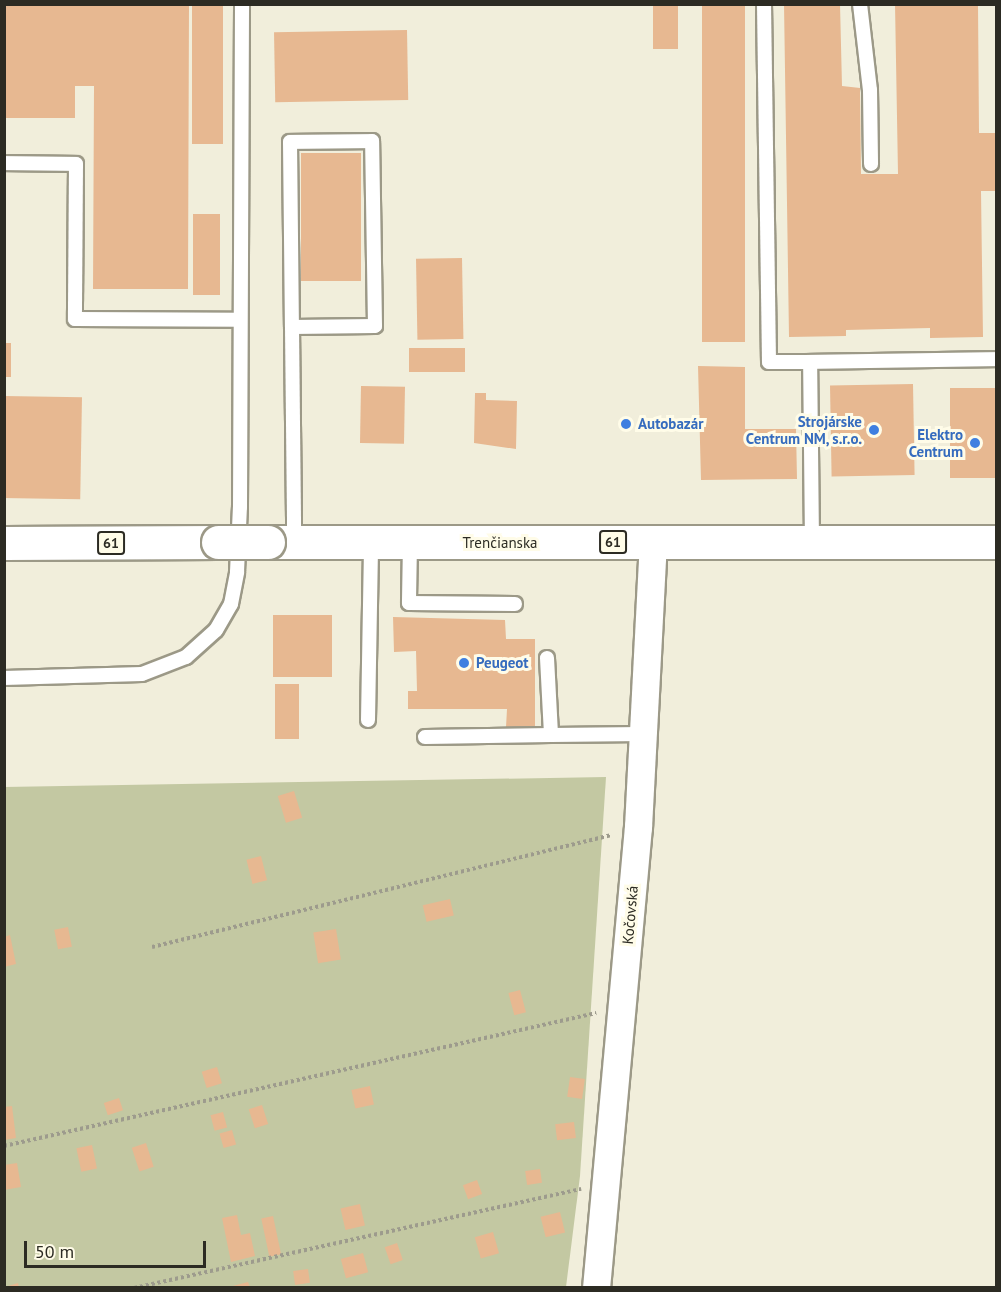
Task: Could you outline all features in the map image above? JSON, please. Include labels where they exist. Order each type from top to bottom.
[{"type":"main road","name":"Trenčianska","points":[[4,543],[996,542]]},
{"type":"street","name":"Kočovská","points":[[596,1287],[644,734],[653,542]]},
{"type":"lane","points":[[4,678],[142,674],[186,657],[216,630],[231,604],[237,572],[242,4]]},
{"type":"lane","points":[[764,4],[769,362],[996,359]]},
{"type":"lane","points":[[860,4],[870,90],[871,165]]},
{"type":"lane","points":[[281,543],[292,327],[290,142],[372,141],[375,326],[292,327]]},
{"type":"lane","points":[[4,163],[76,164],[75,319],[240,320]]},
{"type":"lane","points":[[810,362],[812,542]]},
{"type":"lane","points":[[368,720],[371,543]]},
{"type":"lane","points":[[410,543],[409,603],[515,604]]},
{"type":"lane","points":[[547,658],[551,735]]},
{"type":"lane","points":[[425,737],[644,734]]},
{"type":"path","points":[[152,948],[609,836]]},
{"type":"path","points":[[4,1146],[600,1012]]},
{"type":"path","points":[[134,1287],[585,1188]]},
{"type":"green space","points":[[606,777],[580,1176],[566,1287],[5,1287],[4,787]]},
{"type":"building","points":[[4,4],[189,4],[188,289],[93,289],[94,86],[75,86],[75,118],[4,118]]},
{"type":"building","points":[[192,4],[223,4],[223,144],[192,144]]},
{"type":"building","points":[[653,4],[678,4],[678,49],[653,49]]},
{"type":"building","points":[[702,4],[745,4],[745,342],[702,342]]},
{"type":"building","points":[[784,4],[840,4],[842,86],[860,88],[861,174],[898,174],[895,4],[978,4],[979,133],[996,133],[996,191],[981,191],[983,337],[930,338],[930,328],[846,330],[846,336],[789,337]]},
{"type":"building","points":[[407,30],[408,100],[275,102],[274,32]]},
{"type":"building","points":[[301,153],[361,153],[361,281],[301,281]]},
{"type":"building","points":[[193,214],[220,214],[220,295],[193,295]]},
{"type":"building","points":[[462,258],[463,339],[417,340],[416,259]]},
{"type":"building","points":[[4,343],[11,343],[11,377],[4,377]]},
{"type":"building","points":[[409,348],[465,348],[465,372],[409,372]]},
{"type":"building","points":[[698,366],[745,367],[745,429],[796,429],[797,479],[701,480]]},
{"type":"building","points":[[913,384],[915,475],[832,476],[830,385]]},
{"type":"building","points":[[361,386],[405,387],[404,444],[360,443]]},
{"type":"building","points":[[950,388],[996,388],[996,478],[950,478]]},
{"type":"building","points":[[475,393],[486,393],[486,400],[517,401],[516,449],[474,443]]},
{"type":"building","points":[[4,396],[82,397],[80,499],[4,498]]},
{"type":"building","points":[[273,615],[332,615],[332,677],[273,677]]},
{"type":"building","points":[[393,617],[505,620],[506,639],[535,639],[535,727],[506,727],[507,709],[408,709],[408,691],[417,691],[416,651],[394,652]]},
{"type":"building","points":[[275,684],[299,684],[299,739],[275,739]]},
{"type":"building","points":[[294,791],[302,818],[286,823],[278,796]]},
{"type":"building","points":[[261,856],[267,880],[252,884],[246,860]]},
{"type":"building","points":[[450,899],[454,916],[427,922],[423,905]]},
{"type":"building","points":[[68,927],[72,947],[58,949],[54,930]]},
{"type":"building","points":[[336,929],[341,960],[318,963],[313,933]]},
{"type":"building","points":[[10,935],[16,964],[4,967],[4,937]]},
{"type":"building","points":[[520,990],[526,1012],[514,1015],[508,993]]},
{"type":"building","points":[[217,1067],[222,1083],[207,1088],[202,1072]]},
{"type":"building","points":[[570,1077],[585,1079],[582,1099],[567,1097]]},
{"type":"building","points":[[370,1086],[374,1105],[355,1109],[351,1090]]},
{"type":"building","points":[[119,1098],[123,1110],[108,1115],[104,1103]]},
{"type":"building","points":[[262,1105],[268,1124],[255,1128],[249,1109]]},
{"type":"building","points":[[12,1106],[16,1138],[4,1140],[4,1107]]},
{"type":"building","points":[[223,1112],[227,1127],[215,1131],[210,1115]]},
{"type":"building","points":[[574,1122],[576,1138],[557,1140],[555,1124]]},
{"type":"building","points":[[232,1130],[236,1144],[224,1148],[220,1134]]},
{"type":"building","points":[[146,1143],[154,1167],[139,1171],[132,1148]]},
{"type":"building","points":[[92,1145],[97,1168],[81,1172],[76,1148]]},
{"type":"building","points":[[17,1163],[21,1187],[4,1190],[4,1165]]},
{"type":"building","points":[[540,1169],[542,1183],[527,1185],[525,1171]]},
{"type":"building","points":[[477,1180],[482,1194],[468,1199],[463,1185]]},
{"type":"building","points":[[360,1204],[365,1225],[345,1230],[341,1208]]},
{"type":"building","points":[[560,1212],[565,1232],[546,1237],[541,1217]]},
{"type":"building","points":[[237,1215],[241,1235],[250,1233],[255,1256],[231,1262],[222,1218]]},
{"type":"building","points":[[273,1216],[281,1254],[269,1257],[261,1218]]},
{"type":"building","points":[[493,1232],[499,1253],[481,1258],[475,1237]]},
{"type":"building","points":[[397,1243],[403,1260],[391,1264],[385,1247]]},
{"type":"building","points":[[363,1253],[368,1272],[346,1278],[341,1259]]},
{"type":"building","points":[[308,1269],[310,1283],[295,1285],[293,1271]]},
{"type":"building","points":[[248,1282],[250,1287],[229,1287]]},
{"type":"building","points":[[18,1283],[19,1287],[5,1287]]},
{"type":"place","name":"Autobazár","points":[[626,424]]},
{"type":"place","name":"Strojárske Centrum NM, s.r.o.","points":[[874,430]]},
{"type":"place","name":"Elektro Centrum","points":[[975,443]]},
{"type":"place","name":"Peugeot","points":[[464,663]]}]
